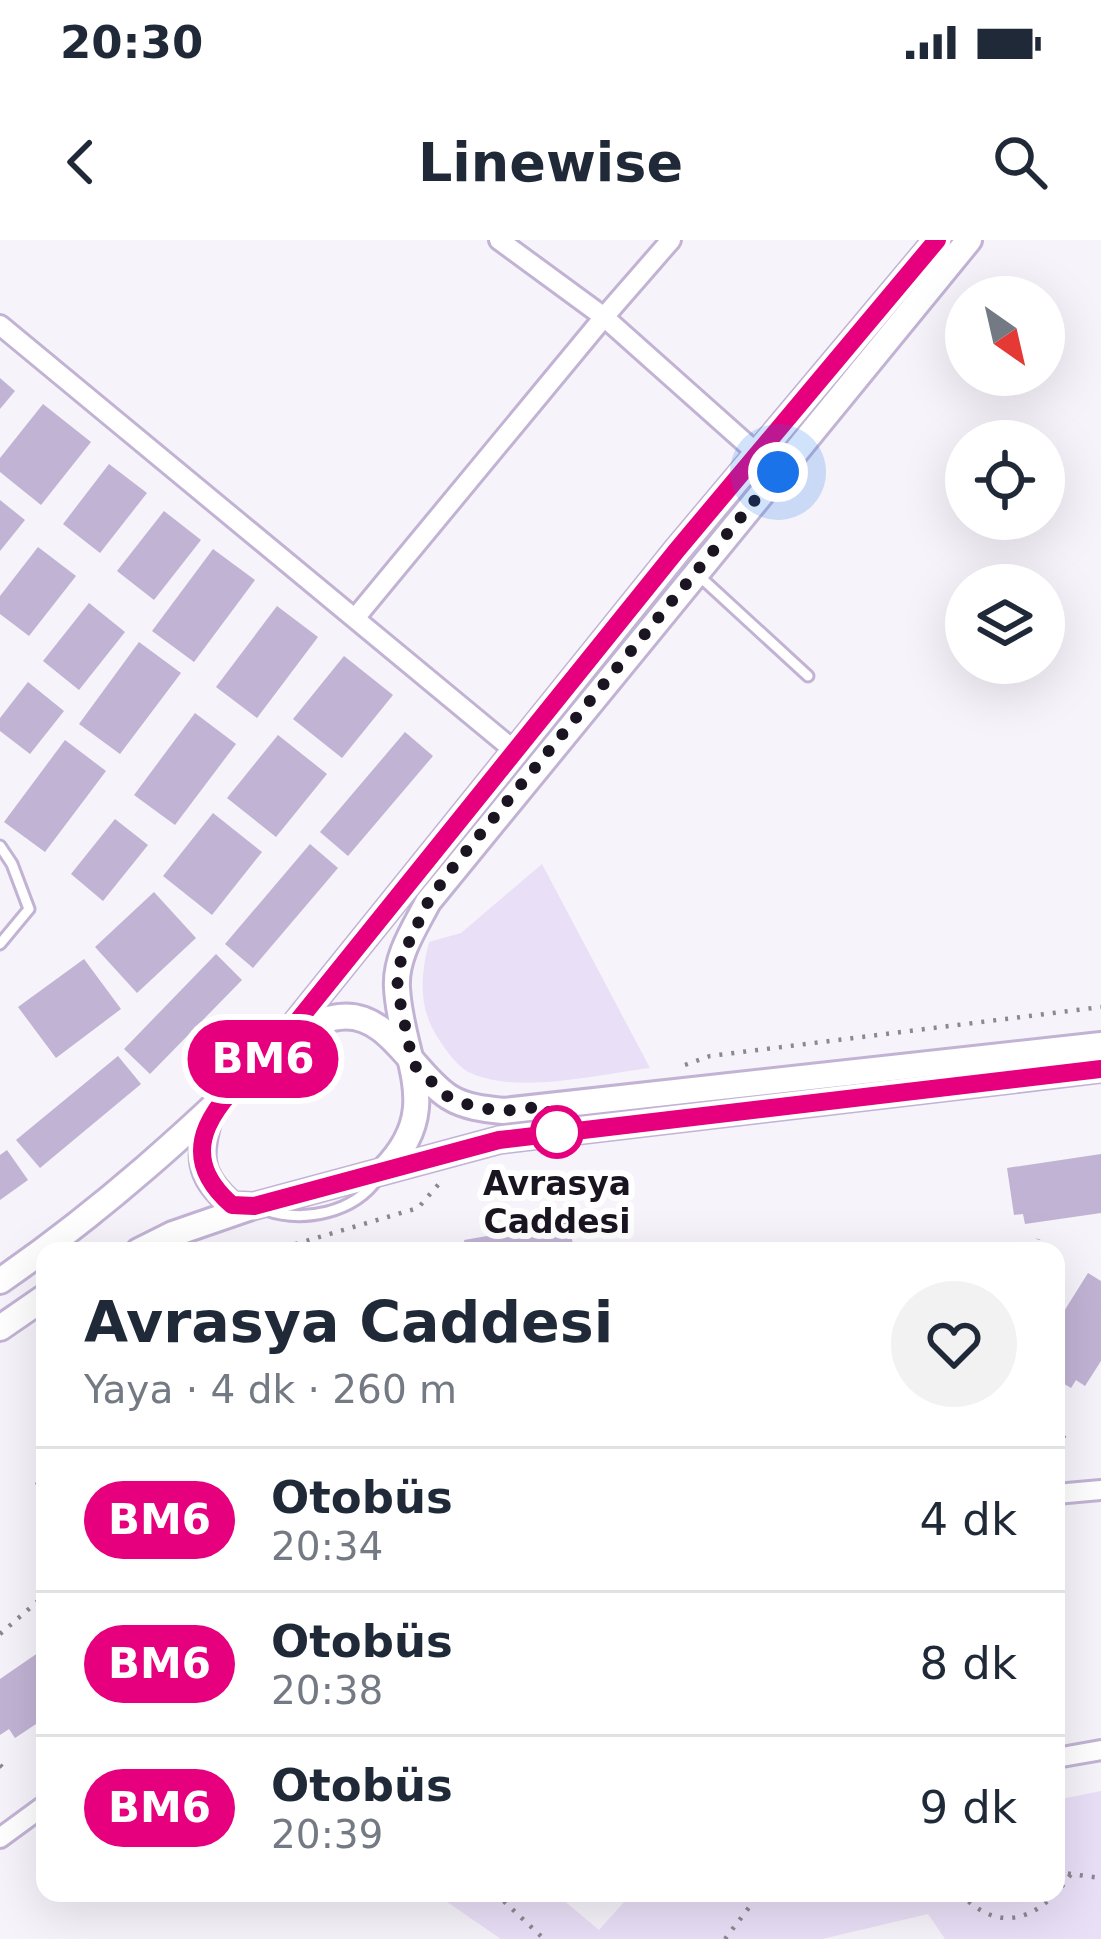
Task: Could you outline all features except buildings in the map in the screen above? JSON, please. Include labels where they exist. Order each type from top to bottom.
[{"type":"street","points":[[499,240],[604,317],[759,455]]},
{"type":"street","points":[[356,617],[671,240]]},
{"type":"street","points":[[53,1242],[210,1114],[280,1043],[937,240]]},
{"type":"street","points":[[383,1171],[414,1131],[418,1106],[397,987],[404,949],[428,902],[969,240]]},
{"type":"street","points":[[0,325],[516,752]]},
{"type":"street","points":[[280,1043],[320,1022],[342,1016],[362,1018],[380,1028],[447,1096],[474,1107],[503,1111],[1101,1045]]},
{"type":"street","points":[[157,1242],[254,1206],[499,1140],[1101,1069]]},
{"type":"street","points":[[210,1114],[200,1152],[204,1171],[232,1205],[254,1206]]},
{"type":"street","points":[[0,1281],[36,1254]]},
{"type":"street","points":[[0,1328],[36,1304]]},
{"type":"street","points":[[1065,1494],[1101,1490]]},
{"type":"street","points":[[1065,1756],[1101,1750]]},
{"type":"street","points":[[0,1838],[36,1812]]},
{"type":"lane","points":[[695,573],[808,676]]},
{"type":"lane","points":[[0,846],[29,909],[0,944]]},
{"type":"path","points":[[677,1068],[710,1056],[1101,1007]]},
{"type":"path","points":[[303,1242],[418,1208],[448,1174]]},
{"type":"path","points":[[1037,1242],[1038,1238]]},
{"type":"path","points":[[1065,1439],[1069,1445]]},
{"type":"path","points":[[0,1634],[36,1603]]},
{"type":"path","points":[[0,1765],[8,1773]]},
{"type":"path","points":[[1065,1873],[1101,1878]]},
{"type":"path","points":[[1065,1881],[1071,1874]]},
{"type":"path","points":[[504,1902],[544,1939]]},
{"type":"path","points":[[725,1939],[753,1902]]},
{"type":"path","points":[[971,1902],[985,1913],[1012,1918],[1046,1902]]},
{"type":"shaded area","points":[[542,864],[650,1068],[561,1081],[492,1080],[463,1068],[433,1029],[423,993],[429,942],[461,933]]},
{"type":"shaded area","points":[[1101,1791],[1101,1939],[945,1939],[928,1914],[822,1939],[501,1939],[447,1902],[566,1902],[599,1930],[624,1902],[1065,1902],[1065,1798]]},
{"type":"bus line","name":"BM6","points":[[937,240],[677,550],[280,1043],[210,1114],[200,1152],[204,1171],[218,1192],[232,1205],[254,1206],[499,1140],[1101,1069]]},
{"type":"place","name":"Avrasya Caddesi","points":[[557,1132]]},
{"type":"route","points":[[557,1132],[546,1106],[503,1111],[474,1107],[447,1096],[413,1064],[397,987],[404,949],[450,871],[778,472]]}]
